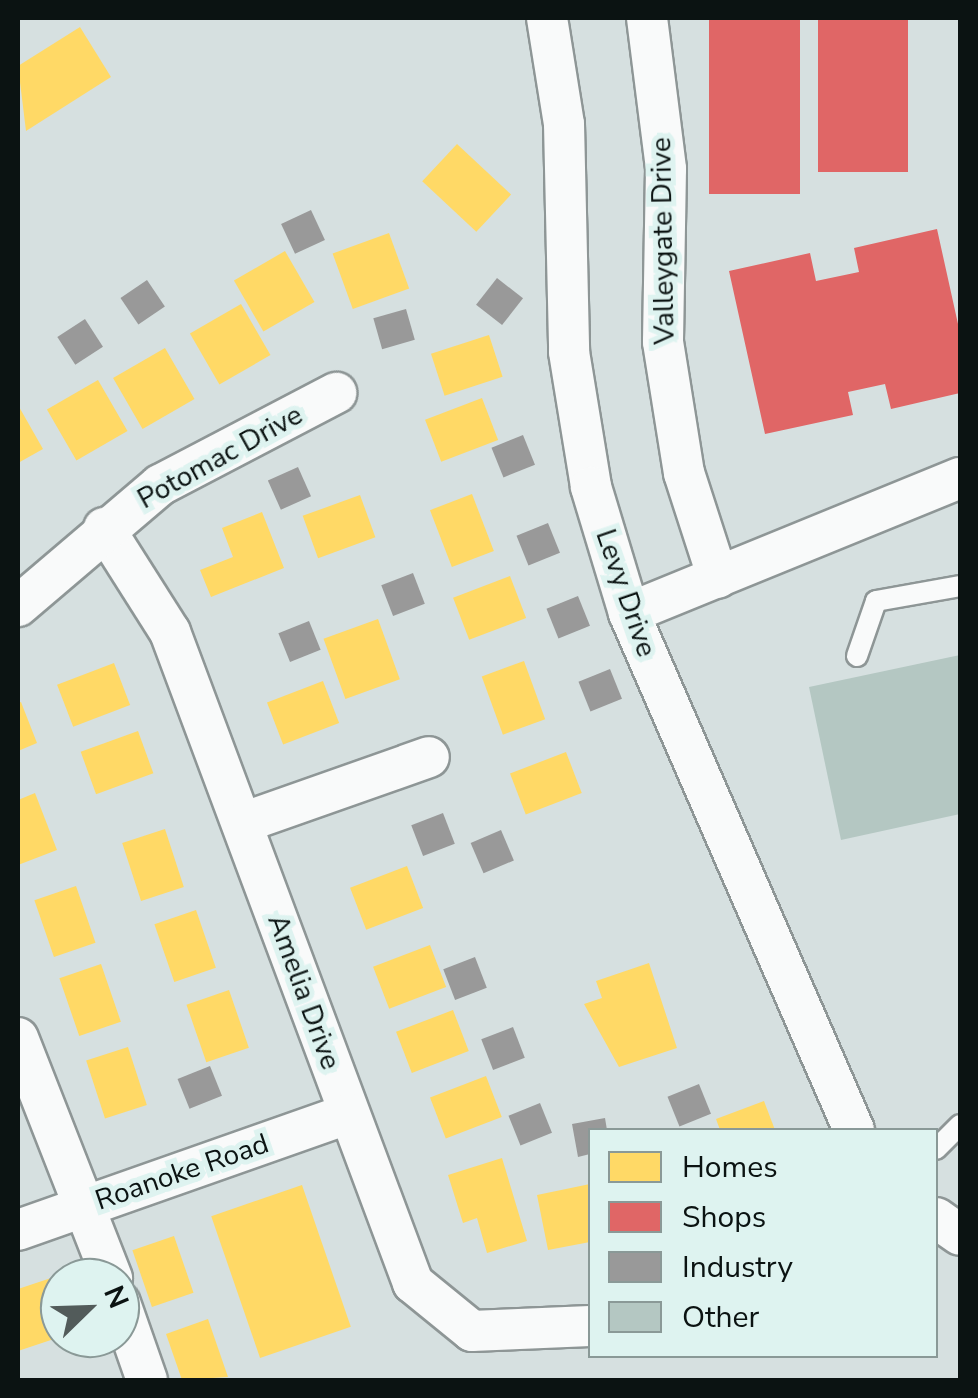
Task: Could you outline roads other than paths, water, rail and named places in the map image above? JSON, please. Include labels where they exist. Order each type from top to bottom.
[{"type":"street","name":"Levy Drive","points":[[547,18],[564,124],[568,352],[590,487],[628,613],[853,1128]]},
{"type":"street","name":"Valleygate Drive","points":[[647,18],[666,170],[663,342],[684,473],[718,578]]},
{"type":"street","name":"Potomac Drive","points":[[18,606],[104,528],[160,485],[336,393]]},
{"type":"street","points":[[628,613],[960,478]]},
{"type":"street","name":"Amelia Drive","points":[[104,528],[170,632],[348,1114],[426,1302],[450,1322],[496,1335],[588,1326]]},
{"type":"street","points":[[242,823],[429,757]]},
{"type":"street","points":[[18,1038],[105,1258]]},
{"type":"street","name":"Roanoke Road","points":[[18,1230],[348,1114]]},
{"type":"street","points":[[938,1219],[960,1235]]},
{"type":"lane","points":[[857,656],[876,601],[960,586]]},
{"type":"lane","points":[[938,1147],[960,1125]]}]
